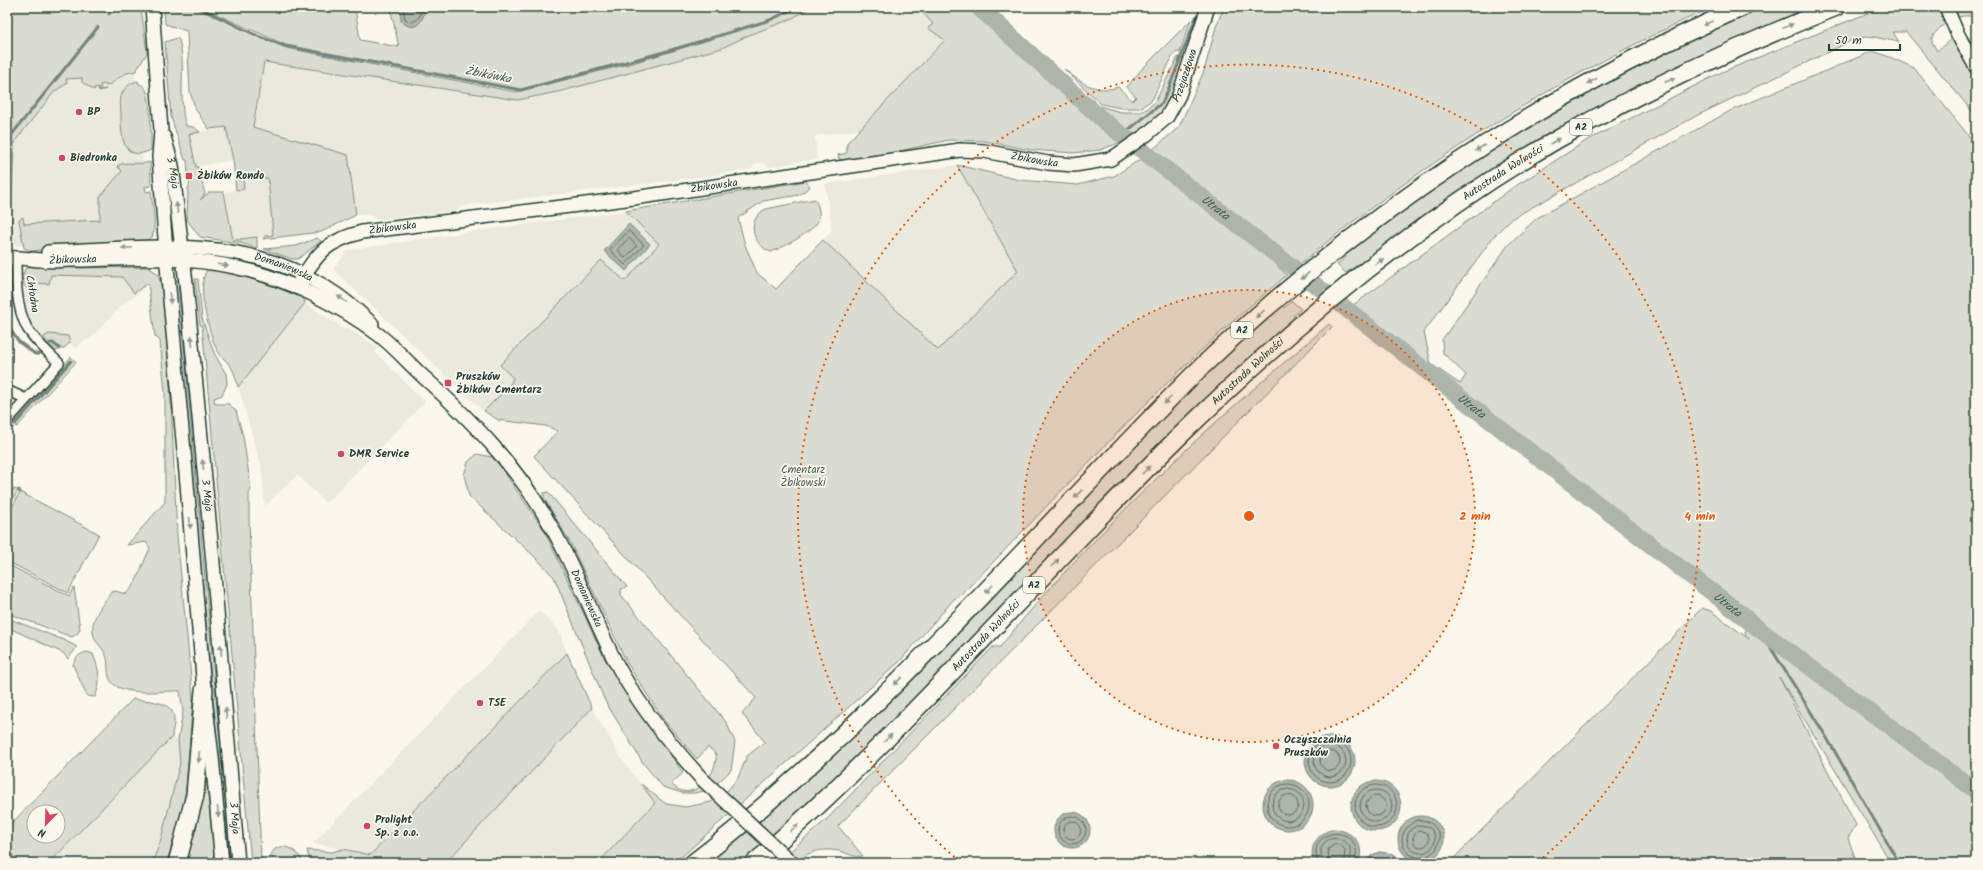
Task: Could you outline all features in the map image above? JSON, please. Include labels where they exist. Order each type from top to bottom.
[{"type":"highway","name":"A2","points":[[693,863],[723,840],[812,764],[878,701],[991,586],[1179,389],[1234,336],[1290,289],[1418,189],[1524,120],[1584,85],[1657,47],[1744,7]]},
{"type":"highway","name":"Autostrada Wolności","points":[[754,863],[798,826],[857,770],[1188,428],[1275,347],[1348,286],[1429,224],[1556,140],[1651,88],[1759,37],[1836,7]]},
{"type":"highway","points":[[177,863],[195,796],[204,690]]},
{"type":"main road","name":"3 Maja","points":[[152,7],[161,130],[159,157],[167,259],[188,484],[204,690],[222,863]]},
{"type":"main road","name":"Przejazdowa","points":[[1146,135],[1167,117],[1174,106],[1208,7]]},
{"type":"main road","points":[[1946,7],[1958,35],[1976,68]]},
{"type":"main road","name":"3 Maja","points":[[161,130],[172,165],[184,261],[212,551],[238,863]]},
{"type":"main road","name":"Żbikowska","points":[[296,287],[322,251],[332,243],[362,232],[634,198],[960,150],[984,150],[1048,163],[1074,165],[1111,159],[1146,135]]},
{"type":"main road","name":"Żbikowska","points":[[17,258],[41,252],[166,246]]},
{"type":"main road","name":"Domaniewska","points":[[166,246],[182,246],[240,253],[282,265],[304,274],[356,309],[374,326],[379,335]]},
{"type":"main road","name":"Żbikowska","points":[[17,258],[41,260],[167,259]]},
{"type":"main road","name":"Domaniewska","points":[[167,259],[233,266],[296,287],[379,335],[470,419],[498,452],[545,516],[572,566],[616,662],[632,691],[676,750],[702,779],[792,863]]},
{"type":"street","name":"Chłodna","points":[[7,421],[59,363],[32,334],[23,318],[17,295],[17,258]]},
{"type":"street","points":[[7,390],[26,399]]},
{"type":"shaded area","points":[[811,7],[912,7],[923,13],[933,24],[929,28],[945,39],[859,130],[815,136],[817,159],[767,167],[764,163],[759,163],[755,164],[752,169],[710,176],[462,206],[455,211],[375,220],[373,217],[368,215],[356,215],[350,172],[253,127],[263,62],[518,100],[562,91],[722,48],[749,35],[778,25]]},
{"type":"shaded area","points":[[134,62],[148,219],[129,239],[13,246],[11,207],[14,146],[16,140],[54,92],[67,83],[66,79],[100,68]]},
{"type":"shaded area","points":[[226,127],[233,160],[196,167],[189,134]]},
{"type":"shaded area","points":[[957,165],[1018,271],[938,351],[823,240],[832,230],[825,184]]},
{"type":"shaded area","points":[[268,177],[273,236],[233,240],[225,192],[236,190],[243,179]]},
{"type":"shaded area","points":[[626,211],[660,244],[625,281],[601,260],[500,365],[513,378],[510,385],[483,411],[333,269],[348,250]]},
{"type":"shaded area","points":[[50,275],[122,277],[134,292],[140,288],[141,291],[120,307],[90,339],[84,341],[76,349],[71,344],[68,336],[49,334],[42,339],[32,326],[26,311],[21,289],[34,290],[35,282],[49,283]]},
{"type":"shaded area","points":[[305,303],[333,322],[336,322],[343,330],[347,328],[379,348],[375,352],[425,402],[326,503],[297,475],[265,506],[261,465],[238,387]]},
{"type":"shaded area","points":[[539,611],[558,629],[567,653],[369,855],[313,843]]},
{"type":"shaded area","points":[[592,708],[621,758],[655,803],[598,863],[445,863]]},
{"type":"shaded area","points":[[172,737],[178,740],[180,763],[160,843],[152,863],[49,863]]},
{"type":"green space","points":[[7,7],[141,7],[147,53],[136,71],[125,74],[106,86],[105,84],[100,85],[101,90],[106,89],[98,91],[99,88],[95,87],[94,90],[82,82],[82,78],[66,79],[67,83],[54,92],[16,140],[14,146],[11,207],[12,240],[7,240]]},
{"type":"green space","points":[[164,7],[193,7],[286,48],[516,92],[633,63],[763,23],[800,7],[811,7],[789,20],[749,35],[722,48],[562,91],[518,100],[264,62],[253,127],[348,155],[356,215],[321,232],[263,239],[265,236],[273,235],[268,178],[243,179],[244,189],[236,190],[233,160],[226,127],[209,129],[196,110],[190,92],[187,31],[165,24]]},
{"type":"green space","points":[[200,7],[355,7],[360,40],[399,47],[390,7],[795,7],[768,20],[693,43],[522,89],[510,89],[286,45]]},
{"type":"green space","points":[[912,7],[971,7],[1071,98],[1124,141],[1100,150],[1074,153],[1031,150],[984,141],[949,140],[886,154],[844,160],[839,159],[838,155],[847,153],[847,143],[945,40],[928,28],[933,24],[923,13]]},
{"type":"green space","points":[[986,7],[991,7],[1099,106],[1121,112],[1140,112],[1147,109],[1155,102],[1178,57],[1186,60],[1175,91],[1163,112],[1154,121],[1131,136],[1081,95]]},
{"type":"green space","name":"Cmentarz Żbikowski","points":[[1224,7],[1713,7],[1603,61],[1550,90],[1498,122],[1446,155],[1396,190],[1347,226],[1300,264],[1288,256],[1277,266],[1287,275],[1243,312],[1159,391],[959,597],[954,599],[899,662],[678,860],[671,863],[598,863],[655,803],[641,784],[666,804],[686,807],[711,802],[727,791],[738,778],[747,756],[765,742],[742,714],[756,698],[534,456],[558,431],[546,426],[498,420],[484,411],[510,385],[513,378],[500,365],[601,260],[625,281],[659,244],[626,211],[806,181],[810,187],[799,195],[763,201],[738,218],[745,245],[757,273],[776,289],[823,240],[938,350],[1018,271],[957,165],[1020,180],[1078,185],[1114,176],[1144,157],[1179,127],[1204,71],[1216,27]]},
{"type":"green space","points":[[1757,7],[1821,7],[1721,49],[1360,269],[1356,266],[1346,273],[1337,265],[1346,257],[1342,253],[1379,224],[1540,117]]},
{"type":"green space","points":[[1883,7],[1976,7],[1976,18],[1963,16],[1950,21],[1938,30],[1931,40],[1937,51],[1952,38],[1976,78],[1976,116],[1906,32],[1893,32],[1899,42],[1869,36],[1851,41],[1696,116],[1511,219],[1494,236],[1424,332],[1431,364],[1460,384],[1466,375],[1443,353],[1442,340],[1508,245],[1537,218],[1730,111],[1873,51],[1914,68],[1976,145],[1976,863],[1891,863],[1779,677],[1856,825],[1848,838],[1857,863],[1449,863],[1702,608],[1711,611],[1749,639],[1745,633],[1751,611],[1456,391],[1352,306],[1511,189],[1586,141],[1722,72]]},
{"type":"green space","points":[[1191,20],[1180,52],[1174,53],[1152,100],[1140,108],[1121,108],[1101,104],[1064,69],[1082,82],[1095,88],[1110,89],[1118,87],[1132,101],[1136,97],[1127,87],[1141,70]]},
{"type":"green space","points":[[177,38],[179,40],[182,61],[183,115],[186,126],[193,127],[200,132],[189,134],[196,167],[198,167],[205,194],[200,200],[210,192],[224,192],[233,240],[238,239],[238,243],[200,237],[187,220],[190,174],[188,174],[187,160],[185,160],[171,117],[165,42]]},
{"type":"green space","points":[[138,81],[139,84],[145,88],[148,95],[151,150],[141,153],[134,153],[125,145],[123,138],[120,102],[121,96],[128,85]]},
{"type":"green space","points":[[150,162],[151,186],[145,187],[146,192],[151,191],[153,208],[154,228],[151,238],[140,242],[31,251],[24,248],[19,220],[23,217],[24,224],[100,220],[100,197],[122,171],[117,166],[125,163]]},
{"type":"green space","points":[[815,199],[819,210],[819,218],[811,230],[790,243],[771,252],[764,248],[755,238],[754,225],[756,219],[760,213],[766,209]]},
{"type":"green space","points":[[257,237],[257,248],[240,243],[240,239]]},
{"type":"green space","points":[[317,238],[321,241],[298,259],[292,259],[264,249],[296,246]]},
{"type":"green space","points":[[30,266],[80,268],[148,267],[158,274],[160,281],[163,282],[171,403],[177,536],[193,698],[186,788],[181,821],[166,863],[152,863],[160,843],[180,763],[178,740],[183,712],[180,691],[130,691],[113,684],[109,677],[106,656],[93,634],[94,621],[99,610],[111,592],[115,591],[126,594],[134,585],[150,548],[146,542],[127,545],[165,502],[165,392],[160,341],[155,336],[148,283],[134,293],[122,277],[51,275],[49,284],[35,283],[35,290],[27,289],[21,275],[23,275],[25,269]]},
{"type":"green space","points":[[211,267],[253,275],[303,295],[305,303],[238,387],[232,369],[220,355],[214,343],[204,307],[203,282],[206,273]]},
{"type":"green space","points":[[195,279],[198,279],[202,318],[214,353],[226,374],[227,384],[222,395],[214,398],[215,404],[229,404],[236,411],[243,436],[251,489],[249,494],[249,520],[261,861],[266,862],[275,849],[284,847],[296,852],[303,863],[251,863],[202,325],[200,325]]},
{"type":"green space","points":[[175,280],[178,280],[231,863],[228,863]]},
{"type":"green space","points":[[1292,301],[1301,309],[1293,316],[1298,321],[905,712],[745,863],[705,863],[1153,423],[1280,304],[1284,308]]},
{"type":"green space","points":[[1329,324],[1332,327],[838,826],[863,856],[853,856],[833,850],[821,850],[810,853],[796,863],[777,863],[828,818],[993,647],[1000,647],[1067,569],[1163,472],[1222,416]]},
{"type":"green space","points":[[49,334],[68,336],[70,343],[64,348],[56,351],[44,337]]},
{"type":"green space","points":[[71,357],[76,362],[17,427],[11,422]]},
{"type":"green space","points":[[477,454],[492,457],[498,463],[544,530],[605,659],[683,773],[671,784],[677,789],[686,791],[694,790],[700,787],[706,781],[714,768],[716,754],[708,747],[697,759],[663,719],[627,663],[571,544],[544,498],[544,493],[548,492],[627,587],[621,589],[621,595],[726,722],[735,742],[731,770],[709,790],[695,793],[682,793],[663,787],[643,763],[605,701],[554,577],[537,559],[469,496],[464,475],[468,462]]},
{"type":"green space","points":[[7,488],[18,490],[7,511]]},
{"type":"green space","points":[[20,492],[99,534],[68,593],[7,561],[7,517]]},
{"type":"green space","points":[[7,564],[69,596],[74,587],[80,629],[78,633],[72,637],[7,613]]},
{"type":"green space","points":[[7,618],[64,640],[77,647],[68,659],[63,653],[7,627]]},
{"type":"green space","points":[[87,652],[93,654],[98,670],[99,681],[95,697],[87,696],[73,665],[78,656]]},
{"type":"green space","points":[[567,653],[592,708],[445,863],[310,863],[307,850],[332,852],[343,849],[370,855]]},
{"type":"green space","points":[[133,699],[158,702],[169,708],[172,712],[174,720],[172,737],[49,863],[7,863],[7,828],[26,809],[26,844],[66,844],[66,804],[30,804]]},
{"type":"green space","points":[[205,758],[215,863],[185,863]]},
{"type":"water","points":[[400,7],[425,7],[421,21],[414,26],[406,25],[401,21]]},
{"type":"water","points":[[629,224],[650,244],[626,271],[604,251]]},
{"type":"water","points":[[1330,736],[1339,738],[1350,747],[1355,761],[1353,770],[1344,781],[1330,786],[1321,784],[1310,775],[1305,761],[1307,752],[1316,741]]},
{"type":"water","points":[[1288,780],[1297,782],[1306,787],[1311,796],[1313,805],[1311,814],[1306,823],[1297,828],[1288,830],[1279,828],[1270,823],[1265,814],[1263,805],[1265,796],[1270,787],[1279,782]]},
{"type":"water","points":[[1371,781],[1381,781],[1394,788],[1401,801],[1401,811],[1394,824],[1381,831],[1371,831],[1362,827],[1355,820],[1351,811],[1351,801],[1355,792],[1362,785]]},
{"type":"water","points":[[1075,812],[1085,817],[1089,823],[1089,837],[1085,843],[1079,847],[1069,848],[1059,843],[1055,837],[1054,827],[1059,817],[1065,813]]},
{"type":"water","points":[[1421,816],[1434,820],[1440,826],[1444,839],[1440,852],[1434,858],[1421,862],[1408,858],[1402,852],[1398,839],[1402,826],[1408,820]]},
{"type":"water","points":[[1333,829],[1346,832],[1356,839],[1360,850],[1358,863],[1314,863],[1312,851],[1315,842],[1322,834]]},
{"type":"water","points":[[1379,852],[1394,854],[1404,863],[1364,863],[1372,855]]},
{"type":"waterway","points":[[109,14],[114,7]]},
{"type":"waterway","name":"Żbikówka","points":[[198,7],[260,37],[285,46],[521,90],[662,53],[770,20],[798,7]]},
{"type":"waterway","name":"Utrata","points":[[978,7],[1104,121],[1759,629],[1976,791]]},
{"type":"waterway","points":[[1122,135],[1162,103],[1196,17]]},
{"type":"waterway","points":[[7,151],[9,138],[98,27]]},
{"type":"waterway","points":[[7,325],[19,342],[35,354],[39,354]]},
{"type":"waterway","points":[[50,343],[53,343],[59,348]]},
{"type":"waterway","points":[[15,424],[71,361]]},
{"type":"waterway","points":[[8,431],[12,427]]},
{"type":"waterway","points":[[1759,629],[1827,738],[1899,863]]},
{"type":"place","name":"BP","points":[[79,112]]},
{"type":"place","name":"Biedronka","points":[[62,158]]},
{"type":"place","name":"Żbików Rondo","points":[[189,176]]},
{"type":"place","name":"Pruszków Żbików Cmentarz","points":[[448,383]]},
{"type":"place","name":"DMR Service","points":[[341,454]]},
{"type":"place","name":"TSE","points":[[480,703]]},
{"type":"place","name":"Oczyszczalnia Pruszków","points":[[1276,746]]},
{"type":"place","name":"Prolight Sp. z o.o.","points":[[367,826]]}]
